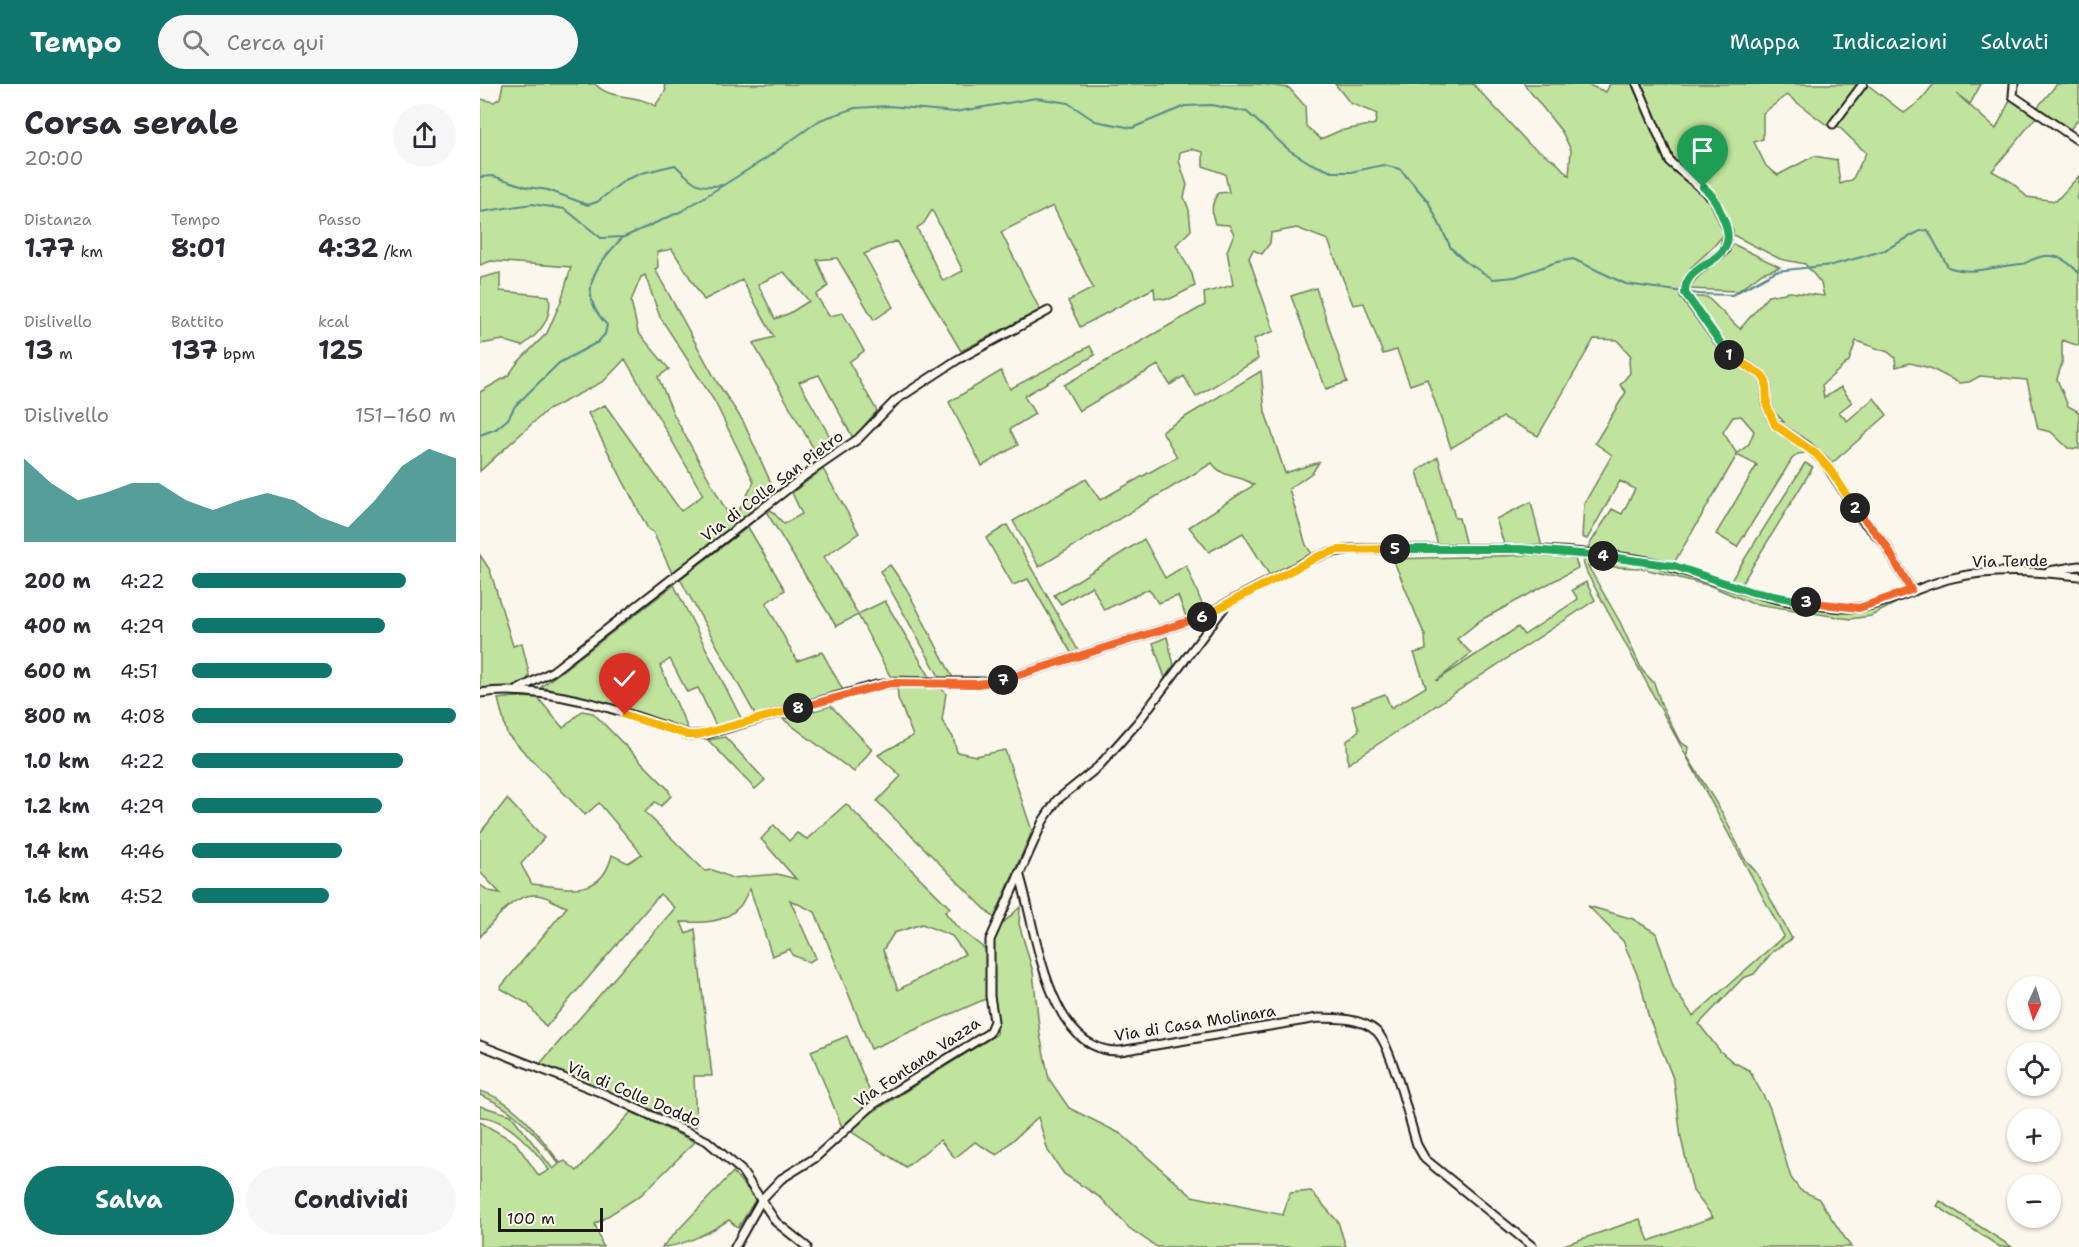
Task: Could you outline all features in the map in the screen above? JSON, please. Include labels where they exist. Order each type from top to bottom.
[{"type":"street","points":[[1637,84],[1670,162],[1711,194],[1726,225],[1728,237],[1725,250],[1692,276],[1685,290],[1692,306],[1727,353],[1762,375],[1766,382],[1767,406],[1775,425],[1807,446],[1825,463],[1863,521],[1885,544],[1911,590]]},
{"type":"street","points":[[1833,124],[1863,84]]},
{"type":"street","points":[[2014,84],[2013,96],[2079,141]]},
{"type":"street","name":"Via di Colle San Pietro","points":[[517,690],[553,671],[807,474],[858,439],[905,394],[957,360],[1048,311]]},
{"type":"street","name":"Via Tende","points":[[480,693],[517,690],[561,696],[688,735],[706,735],[876,685],[903,682],[996,682],[1199,618],[1309,560],[1328,553],[1350,549],[1520,549],[1636,559],[1674,566],[1764,596],[1846,608],[1868,606],[1911,590],[1979,573],[2041,573],[2079,576]]},
{"type":"street","points":[[2041,573],[2079,566]]},
{"type":"street","points":[[1019,873],[1043,821],[1057,800],[1098,767],[1138,722],[1226,605]]},
{"type":"street","name":"Via Fontana Vazza","points":[[735,1247],[762,1199],[781,1179],[815,1158],[874,1104],[989,1033],[994,1021],[990,996],[990,940],[1019,873]]},
{"type":"street","name":"Via di Casa Molinara","points":[[1019,873],[1059,1012],[1085,1040],[1102,1050],[1120,1051],[1318,1018],[1347,1020],[1374,1029],[1386,1046],[1417,1145],[1425,1159],[1533,1247]]},
{"type":"street","name":"Via di Colle Doddo","points":[[480,1045],[602,1093],[692,1132],[707,1141],[741,1170],[776,1221],[807,1247]]},
{"type":"green space","points":[[503,84],[595,84],[608,93],[640,99],[655,106],[666,90],[664,84],[1262,84],[1289,88],[1305,106],[1306,126],[1321,139],[1339,131],[1375,124],[1377,114],[1350,103],[1335,84],[1473,84],[1529,144],[1556,162],[1569,176],[1571,150],[1562,132],[1524,84],[1586,84],[1606,92],[1610,84],[1859,84],[1828,126],[1787,95],[1763,113],[1763,139],[1754,142],[1766,166],[1778,175],[1814,156],[1837,160],[1840,184],[1852,180],[1866,153],[1836,124],[1868,85],[1904,113],[1919,102],[1934,84],[1981,84],[1970,104],[1957,94],[1996,129],[2011,98],[2037,116],[1992,171],[2012,182],[2027,197],[2056,201],[2079,176],[2079,194],[2076,198],[2079,200],[2079,346],[2062,340],[2062,363],[2057,379],[2068,406],[2079,412],[2079,449],[2068,448],[2051,432],[2038,429],[2027,380],[1980,376],[1969,382],[1959,383],[1930,368],[1910,363],[1896,367],[1895,358],[1888,352],[1856,341],[1849,361],[1822,385],[1824,398],[1841,387],[1852,402],[1839,412],[1847,421],[1874,398],[1887,415],[1831,464],[1817,451],[1798,454],[1792,459],[1737,547],[1716,534],[1757,465],[1737,455],[1674,563],[1626,554],[1586,550],[1612,509],[1622,514],[1635,489],[1620,481],[1587,539],[1582,537],[1584,504],[1612,455],[1595,443],[1626,392],[1620,385],[1630,373],[1631,356],[1617,340],[1594,339],[1538,436],[1503,417],[1451,448],[1427,379],[1410,385],[1397,350],[1383,354],[1364,303],[1353,305],[1328,240],[1297,228],[1271,233],[1270,243],[1262,254],[1253,250],[1249,258],[1274,331],[1254,339],[1258,359],[1196,397],[1184,376],[1170,385],[1158,365],[1079,411],[1064,385],[1205,305],[1204,293],[1233,285],[1227,251],[1234,234],[1229,225],[1215,224],[1212,212],[1218,193],[1229,192],[1225,174],[1203,166],[1203,152],[1191,149],[1180,152],[1179,161],[1187,185],[1184,197],[1189,210],[1191,230],[1176,245],[1192,274],[1195,286],[1170,299],[1155,298],[1154,288],[1080,327],[1068,301],[1093,288],[1053,206],[1001,232],[1040,310],[961,351],[896,241],[864,254],[893,307],[874,320],[837,258],[817,260],[828,286],[816,295],[829,316],[843,313],[864,351],[849,362],[877,411],[853,438],[819,375],[799,382],[837,449],[819,458],[753,343],[774,337],[742,280],[704,300],[672,249],[657,252],[658,267],[655,269],[717,382],[743,421],[775,492],[738,523],[737,514],[754,482],[715,402],[660,317],[645,275],[641,277],[631,301],[638,332],[669,369],[658,377],[674,415],[735,527],[672,573],[653,532],[648,529],[588,413],[605,405],[681,511],[703,495],[625,359],[604,381],[546,411],[480,471],[480,392],[508,376],[518,362],[547,333],[561,301],[571,267],[491,261],[480,265],[480,99],[494,102],[500,98]],"holes":[[[932,210],[963,271],[943,281],[917,228],[924,223]],[[1732,232],[1733,235],[1780,259],[1805,264],[1821,283],[1824,296],[1790,292],[1768,296],[1740,329],[1707,297],[1695,297],[1692,300],[1727,345],[1746,363],[1734,364],[1725,356],[1681,295],[1683,279],[1687,273]],[[784,272],[809,301],[775,319],[758,284]],[[1769,391],[1772,410],[1784,422],[1767,420],[1761,395]],[[1741,416],[1754,431],[1749,444],[1737,454],[1723,432],[1733,417]]]},
{"type":"green space","points":[[2057,84],[2079,84],[2079,118],[2069,131],[2036,109]]},
{"type":"green space","points":[[1733,244],[1780,267],[1762,273],[1738,291],[1689,289],[1699,276],[1724,257]]},
{"type":"green space","points":[[500,273],[500,291],[549,296],[547,319],[539,331],[522,346],[503,340],[480,344],[480,278]]},
{"type":"green space","points":[[1316,288],[1347,382],[1326,389],[1291,296]]},
{"type":"green space","points":[[1090,346],[1095,355],[1024,396],[1035,414],[1010,429],[1018,445],[982,466],[949,402],[1001,371],[1010,389]]},
{"type":"green space","points":[[1261,371],[1265,412],[1285,473],[1319,462],[1313,472],[1289,489],[1306,545],[1312,554],[1272,579],[1243,533],[1209,552],[1189,527],[1254,485],[1243,479],[1227,475],[1212,463],[1039,567],[1013,521],[1086,479],[1100,500],[1177,457],[1162,431]]},
{"type":"green space","points":[[1438,457],[1455,518],[1459,518],[1466,546],[1438,545],[1417,471]]},
{"type":"green space","points":[[1805,463],[1813,467],[1741,585],[1730,582]]},
{"type":"green space","points":[[823,469],[859,533],[824,557],[858,614],[885,601],[930,677],[890,676],[858,615],[836,626],[767,513],[771,510],[784,524],[802,514],[792,493]]},
{"type":"green space","points":[[1531,502],[1542,547],[1504,544],[1496,519]]},
{"type":"green space","points":[[1007,525],[1079,652],[1072,654],[1028,579],[1013,585],[986,538]]},
{"type":"green space","points":[[748,527],[785,590],[766,603],[797,661],[822,652],[844,692],[756,716],[680,579]]},
{"type":"green space","points":[[1144,539],[1165,578],[1186,565],[1205,611],[1187,619],[1178,596],[1158,603],[1149,589],[1104,610],[1092,586],[1061,604],[1054,595]]},
{"type":"green space","points":[[480,555],[490,570],[513,646],[522,643],[529,676],[522,685],[500,690],[480,691]]},
{"type":"green space","points":[[1529,555],[1575,559],[1578,568],[1481,620],[1457,639],[1471,653],[1436,681],[1518,627],[1524,635],[1578,599],[1572,590],[1586,582],[1595,600],[1348,764],[1347,741],[1359,730],[1352,706],[1385,694],[1391,708],[1426,687],[1414,653],[1426,650],[1425,636],[1393,559]]},
{"type":"green space","points":[[1586,558],[1671,569],[1790,603],[1846,612],[1861,612],[1903,597],[1904,599],[1871,616],[1850,619],[1751,603],[1711,586],[1641,568],[1588,566],[1620,622],[1642,670],[1654,683],[1662,706],[1680,742],[1688,747],[1687,756],[1723,814],[1744,858],[1756,872],[1792,939],[1774,950],[1754,974],[1743,978],[1699,1024],[1720,1051],[1733,1062],[1749,1070],[1770,1108],[1791,1178],[1800,1190],[1818,1198],[1851,1247],[1558,1247],[1640,1219],[1649,1241],[1713,1217],[1693,1191],[1681,1138],[1674,1081],[1648,1015],[1641,984],[1623,941],[1588,906],[1633,919],[1656,933],[1674,989],[1693,1016],[1784,936],[1587,573],[1583,562]]},
{"type":"green space","points":[[890,565],[906,588],[953,678],[940,678],[880,571]]},
{"type":"green space","points":[[674,585],[742,720],[716,726],[698,688],[687,692],[670,659],[660,666],[688,729],[541,687]]},
{"type":"green space","points":[[1167,637],[1174,665],[1165,678],[1153,643]]},
{"type":"green space","points":[[914,685],[942,689],[946,693],[942,721],[953,737],[957,752],[976,756],[1005,750],[1032,831],[994,918],[877,801],[901,776],[878,755],[913,736],[898,698],[897,686]]},
{"type":"green space","points":[[538,698],[563,728],[582,711],[593,713],[668,789],[671,796],[661,806],[655,802],[645,812],[705,871],[713,870],[732,878],[777,874],[796,879],[761,839],[774,825],[789,841],[797,833],[807,839],[846,804],[950,908],[945,912],[957,927],[989,952],[997,929],[1020,907],[1019,924],[1033,972],[1040,1035],[1049,1079],[1069,1108],[1121,1134],[1192,1196],[1283,1215],[1290,1193],[1311,1191],[1338,1222],[1346,1247],[1157,1247],[1129,1228],[1101,1198],[1064,1174],[1048,1151],[1038,1117],[997,1155],[975,1142],[955,1158],[940,1140],[906,1167],[850,1131],[871,1113],[997,1034],[990,997],[871,1049],[815,912],[790,900],[816,958],[809,962],[792,955],[790,949],[772,956],[750,889],[740,906],[727,916],[713,921],[681,922],[686,934],[695,929],[712,1076],[694,1076],[696,1127],[539,1065],[675,908],[660,894],[546,1027],[528,1004],[500,988],[567,907],[542,896],[523,897],[499,915],[480,937],[480,885],[489,891],[500,893],[480,872],[480,833],[507,799],[544,838],[521,864],[532,884],[581,888],[600,879],[612,855],[628,863],[642,854],[599,803],[585,815],[507,734],[498,699]],"holes":[[[922,924],[952,936],[965,954],[898,990],[883,950],[894,933]]]},
{"type":"green space","points":[[831,706],[872,749],[854,772],[783,719]]},
{"type":"green space","points":[[725,737],[765,780],[755,789],[708,740]]},
{"type":"green space","points":[[847,1036],[874,1102],[842,1127],[811,1051]]},
{"type":"green space","points":[[480,1091],[504,1102],[526,1120],[560,1163],[565,1161],[577,1171],[631,1112],[695,1142],[641,1195],[595,1224],[603,1247],[480,1247],[480,1122],[515,1142],[539,1176],[549,1170],[528,1145],[509,1128],[490,1118],[480,1117],[480,1106],[511,1115],[553,1169],[559,1164],[524,1124],[504,1107],[480,1095]]},
{"type":"green space","points":[[733,1172],[756,1199],[738,1228],[729,1220],[688,1241],[662,1247]]},
{"type":"green space","points":[[1940,1201],[2012,1247],[2000,1247],[1937,1206]]},
{"type":"waterway","points":[[480,212],[532,204],[565,209],[601,238],[624,237],[682,211],[765,159],[820,120],[855,108],[889,106],[955,112],[1036,98],[1068,103],[1095,121],[1132,128],[1185,106],[1211,105],[1247,112],[1289,150],[1310,163],[1332,172],[1351,172],[1383,165],[1400,169],[1428,201],[1451,248],[1466,262],[1493,279],[1515,277],[1557,262],[1573,259],[1626,284],[1699,294],[1732,295],[1776,271],[1832,265],[1858,258],[1885,250],[1920,231],[1928,230],[1948,267],[1957,270],[1984,270],[2023,264],[2041,257],[2053,256],[2064,260],[2079,273]]},
{"type":"waterway","points":[[480,177],[493,176],[527,187],[548,190],[588,205],[597,202],[625,180],[642,173],[675,165],[695,183],[706,186],[723,185]]},
{"type":"waterway","points":[[480,435],[496,429],[508,419],[515,406],[559,363],[598,342],[605,334],[607,325],[597,313],[592,301],[591,290],[598,268],[622,238]]},
{"type":"route","points":[[625,715],[688,735],[706,735],[876,685],[903,682],[978,684],[996,682],[1199,618],[1309,560],[1338,550],[1520,549],[1636,559],[1674,566],[1764,596],[1830,607],[1859,608],[1911,590],[1885,544],[1863,521],[1825,463],[1807,446],[1772,421],[1767,406],[1766,382],[1762,375],[1727,353],[1686,295],[1685,287],[1689,279],[1723,252],[1728,241],[1726,225],[1718,206],[1711,194],[1703,187]]}]
